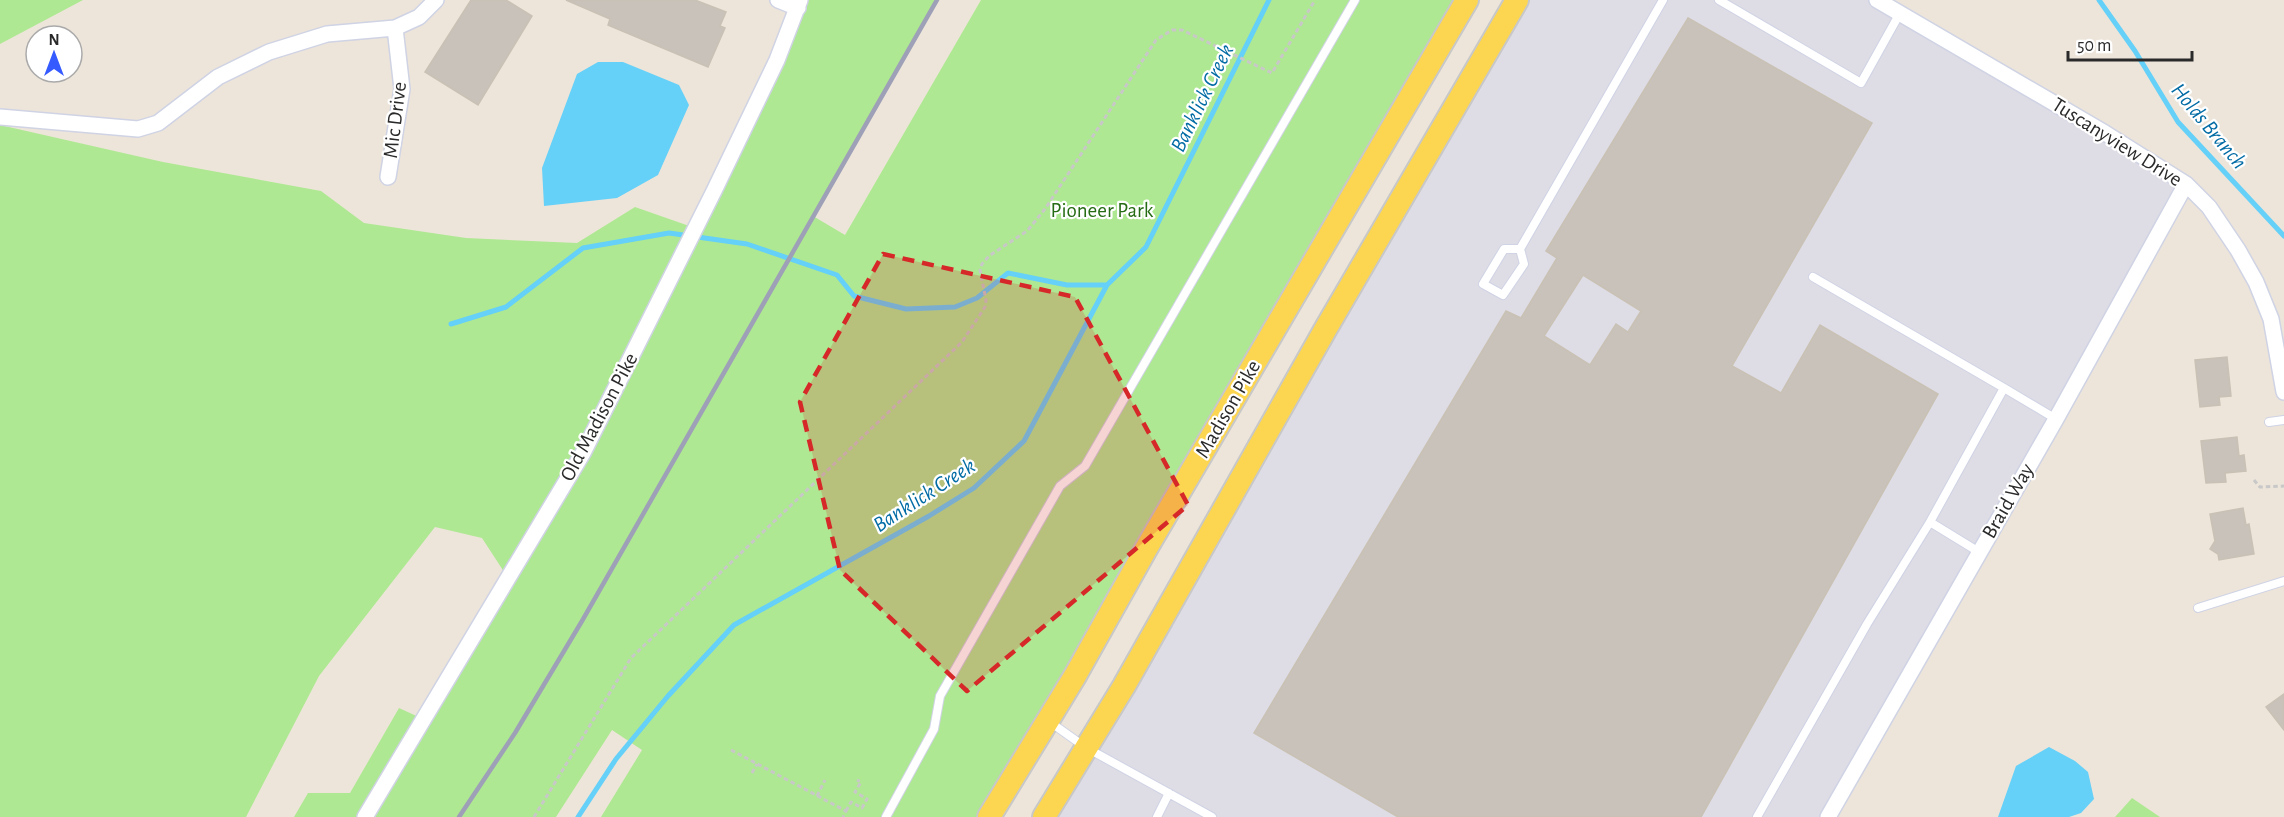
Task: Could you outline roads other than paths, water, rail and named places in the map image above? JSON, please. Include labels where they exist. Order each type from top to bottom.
[{"type":"main road","name":"Madison Pike","points":[[989,817],[1075,676],[1152,539],[1467,0]]},
{"type":"main road","points":[[1044,817],[1124,686],[1324,330],[1516,0]]},
{"type":"street","points":[[0,117],[138,129],[158,123],[218,77],[269,52],[327,34],[395,28],[419,17],[436,0]]},
{"type":"street","points":[[778,0],[799,4]]},
{"type":"street","name":"Tuscanyview Drive","points":[[1877,0],[2104,133],[2186,184],[2209,207],[2278,317],[2284,392]]},
{"type":"street","name":"Old Madison Pike","points":[[365,817],[583,453],[714,191],[777,60],[799,4]]},
{"type":"street","name":"Mic Drive","points":[[388,177],[402,89],[395,28]]},
{"type":"street","name":"Braid Way","points":[[1828,817],[2056,419],[2186,184]]},
{"type":"lane","points":[[886,817],[934,729],[940,696],[1060,486],[1085,466],[1355,0]]},
{"type":"lane","points":[[1520,249],[1504,249],[1484,284],[1503,295],[1524,264],[1520,249],[1663,0]]},
{"type":"lane","points":[[1719,0],[1861,83],[1900,13]]},
{"type":"lane","points":[[1812,277],[2056,419]]},
{"type":"lane","points":[[1757,817],[1867,624],[1930,522],[2004,388]]},
{"type":"lane","points":[[2269,422],[2284,420]]},
{"type":"lane","points":[[1930,522],[1979,552]]},
{"type":"lane","points":[[2198,608],[2284,581]]},
{"type":"lane","points":[[1047,720],[1085,747],[1212,817]]},
{"type":"lane","points":[[1157,817],[1169,793]]},
{"type":"water","points":[[598,62],[623,62],[679,85],[689,105],[658,175],[617,198],[544,206],[542,168],[577,74]]},
{"type":"water","points":[[2049,747],[2075,761],[2088,772],[2094,799],[2081,813],[2069,817],[1998,817],[2016,766]]},
{"type":"waterway","name":"Banklick Creek","points":[[578,817],[616,759],[668,696],[734,625],[929,516],[974,488],[1024,441],[1107,285],[1146,247],[1269,0]]},
{"type":"waterway","name":"Holds Branch","points":[[2099,0],[2135,51],[2178,122],[2284,236]]},
{"type":"waterway","points":[[451,324],[506,307],[583,248],[669,233],[747,244],[837,275],[854,296],[906,309],[955,307],[977,298],[1008,273],[1067,285],[1107,285]]},
{"type":"railway","points":[[459,817],[515,733],[582,621],[937,0]]},
{"type":"park label","name":"Pioneer Park","points":[[1102,210]]}]
